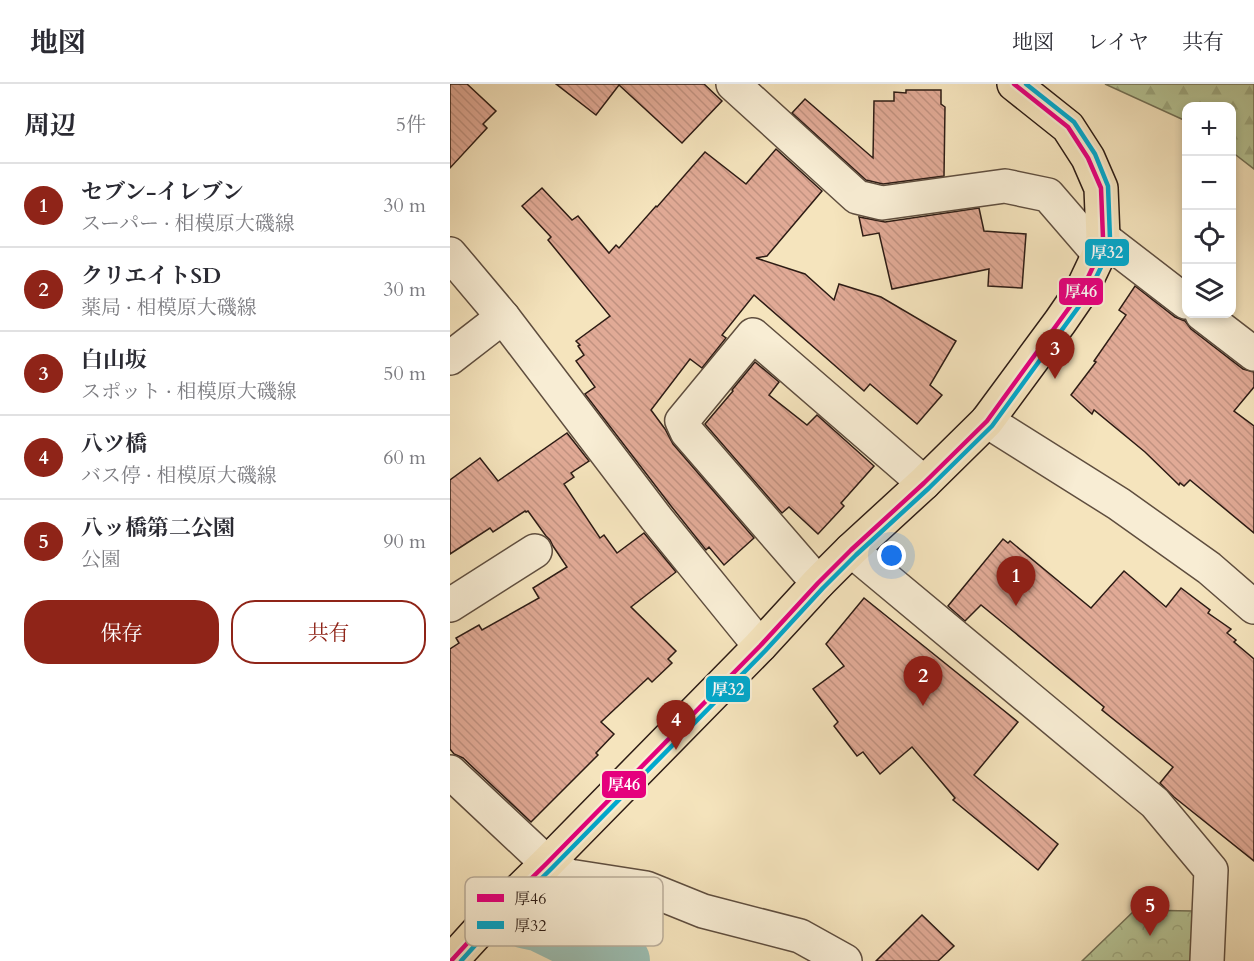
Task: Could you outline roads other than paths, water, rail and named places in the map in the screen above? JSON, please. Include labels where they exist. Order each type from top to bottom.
[{"type":"main road","points":[[533,877],[760,646],[818,583],[987,421],[1082,291],[1101,246],[1101,188],[1088,158],[1068,127],[1014,84]]},
{"type":"main road","points":[[451,961],[465,946]]},
{"type":"street","points":[[733,84],[857,197],[882,203],[1005,186],[1048,195],[1101,246],[1182,299]]},
{"type":"street","points":[[450,254],[503,317],[656,518],[760,646]]},
{"type":"street","points":[[450,357],[503,317]]},
{"type":"street","points":[[1207,318],[1254,354]]},
{"type":"street","points":[[818,583],[687,432],[681,421],[753,335],[924,483]]},
{"type":"street","points":[[987,421],[1119,504],[1209,568],[1254,607]]},
{"type":"street","points":[[851,550],[1155,803],[1211,870],[1207,961]]},
{"type":"street","points":[[450,605],[513,579],[535,551]]},
{"type":"street","points":[[450,772],[541,869],[575,877]]},
{"type":"street","points":[[663,895],[703,911],[800,936],[845,961]]},
{"type":"waterway","points":[[590,946],[620,961]]},
{"type":"place","name":"白山坂","points":[[1055,379]]},
{"type":"place","name":"セブン-イレブン","points":[[1016,606]]},
{"type":"place","name":"クリエイトSD","points":[[923,706]]},
{"type":"place","name":"八ツ橋","points":[[676,750]]},
{"type":"place","name":"八ッ橋第二公園","points":[[1150,936]]}]
